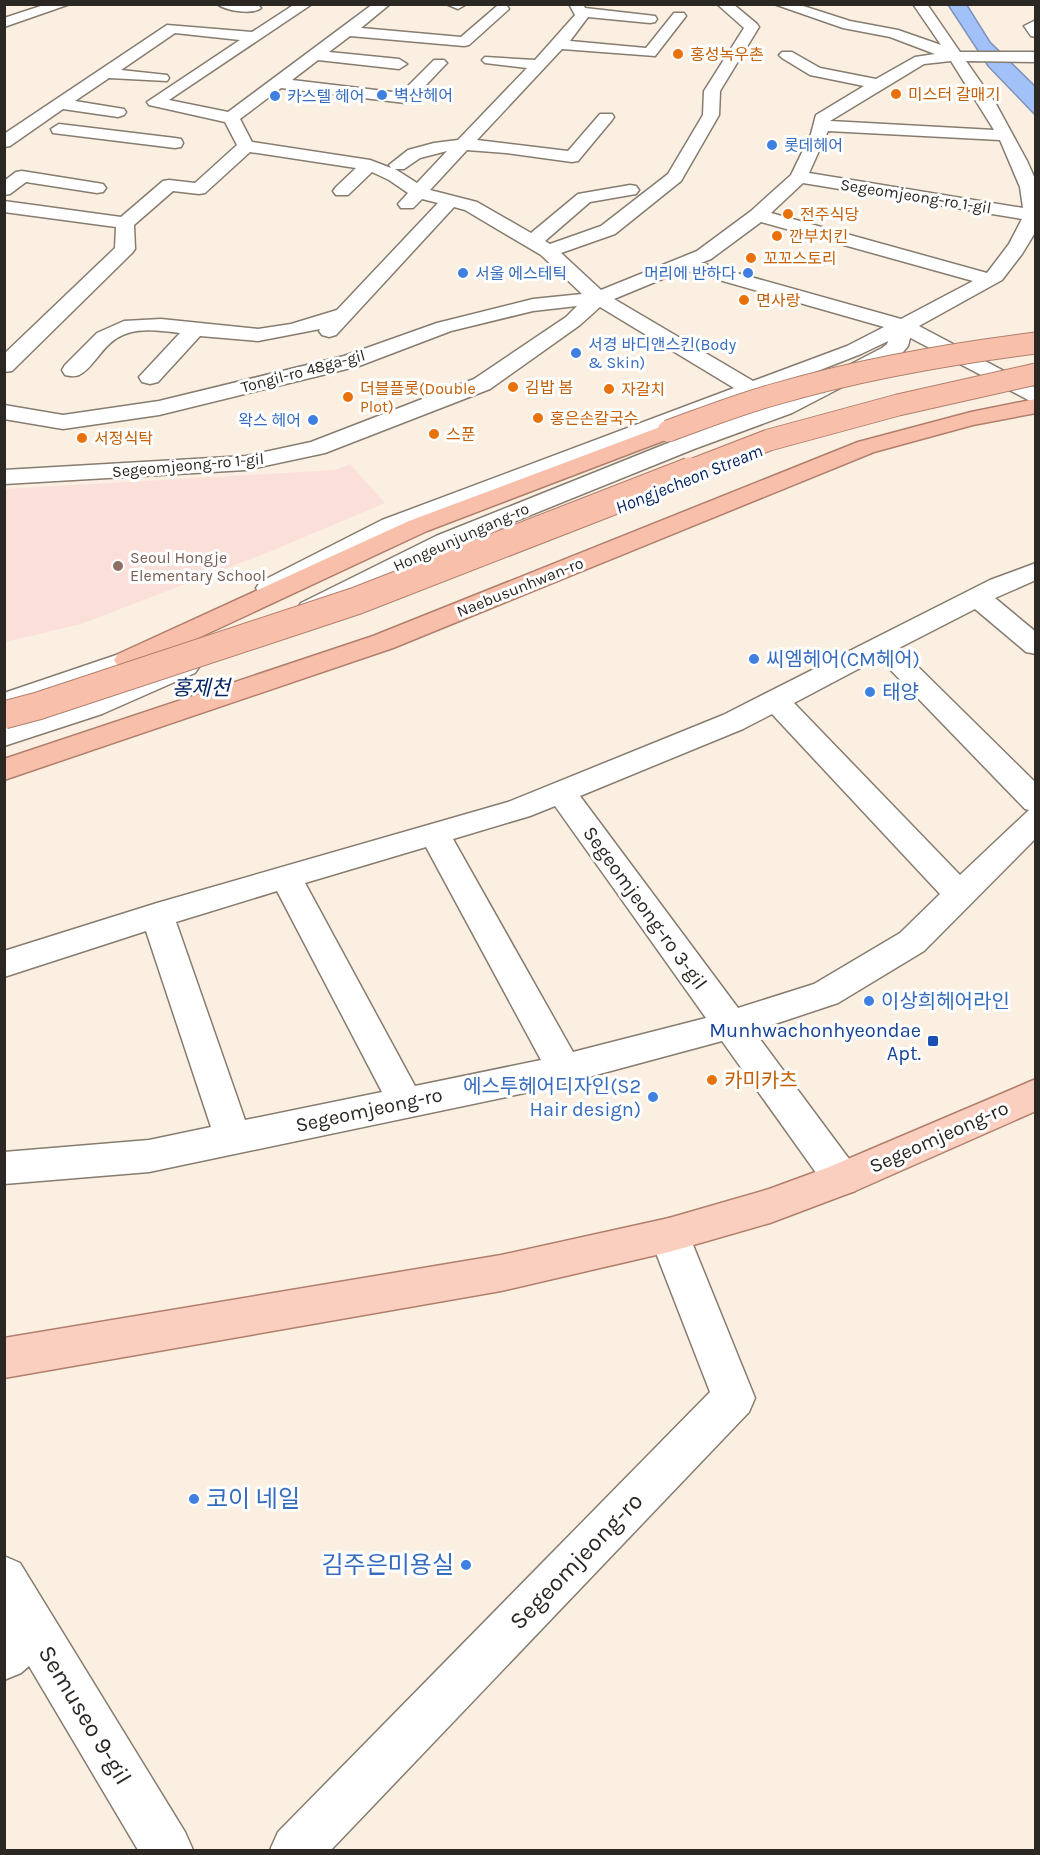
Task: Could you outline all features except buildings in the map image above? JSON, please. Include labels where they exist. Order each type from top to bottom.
[{"type":"highway","points":[[128,660],[418,526],[668,431],[786,390],[861,371],[933,357],[1035,343]]},
{"type":"highway","points":[[4,715],[38,706],[356,601],[769,440],[898,405],[1035,374]]},
{"type":"highway","name":"Naebusunhwan-ro","points":[[4,770],[383,642],[866,447],[971,419],[1035,406]]},
{"type":"main road","name":"Segeomjeong-ro","points":[[4,1358],[501,1273],[669,1235],[770,1206],[842,1179],[1035,1094]]},
{"type":"street","points":[[4,23],[63,4]]},
{"type":"street","points":[[224,4],[254,8]]},
{"type":"street","points":[[305,4],[155,102],[231,118],[348,31],[383,11]]},
{"type":"street","points":[[453,4],[458,5]]},
{"type":"street","points":[[781,4],[848,25],[893,33],[954,56],[1035,57]]},
{"type":"street","points":[[920,4],[1016,155],[1028,183],[1033,215]]},
{"type":"street","points":[[729,8],[757,7]]},
{"type":"street","points":[[540,246],[608,230],[675,177],[711,115],[712,91],[752,27],[729,8]]},
{"type":"street","points":[[348,31],[464,42],[502,9]]},
{"type":"street","points":[[576,14],[650,19]]},
{"type":"street","points":[[576,14],[638,33]]},
{"type":"street","points":[[412,198],[559,44],[576,14]]},
{"type":"street","points":[[559,44],[650,53],[679,16]]},
{"type":"street","points":[[1035,24],[1031,26],[1035,33]]},
{"type":"street","points":[[4,142],[172,28],[255,37]]},
{"type":"street","points":[[148,44],[172,46]]},
{"type":"street","points":[[316,55],[399,64]]},
{"type":"street","points":[[787,55],[815,72],[880,85]]},
{"type":"street","name":"Segeomjeong-ro 1-gil","points":[[4,477],[246,463],[317,448],[482,384],[573,321],[598,298],[704,255],[758,215],[799,177],[822,118],[920,60],[954,56]]},
{"type":"street","points":[[490,60],[538,65]]},
{"type":"street","points":[[279,83],[405,98],[439,63]]},
{"type":"street","points":[[107,73],[161,78]]},
{"type":"street","points":[[62,104],[118,112]]},
{"type":"street","points":[[152,115],[181,108]]},
{"type":"street","points":[[398,165],[410,154],[433,147],[464,144],[572,157],[606,117]]},
{"type":"street","points":[[231,118],[246,146]]},
{"type":"street","points":[[109,135],[133,121]]},
{"type":"street","points":[[820,126],[1004,135]]},
{"type":"street","points":[[479,127],[503,130]]},
{"type":"street","points":[[59,129],[175,143]]},
{"type":"street","points":[[246,146],[370,165],[395,176],[412,198],[451,200],[471,206],[540,246],[598,298],[784,408]]},
{"type":"street","points":[[4,206],[125,223],[169,185],[199,189],[246,146]]},
{"type":"street","points":[[342,191],[370,165]]},
{"type":"street","points":[[4,190],[22,176],[97,188]]},
{"type":"street","name":"Segeomjeong-ro 1-gil","points":[[799,177],[1033,215]]},
{"type":"street","points":[[540,246],[584,198],[630,190]]},
{"type":"street","points":[[294,349],[327,333],[451,200]]},
{"type":"street","points":[[758,215],[988,279]]},
{"type":"street","name":"Hongeunjungang-ro","points":[[4,703],[128,660],[391,525],[854,350],[996,275],[1023,237],[1033,215]]},
{"type":"street","points":[[4,366],[125,249],[125,223]]},
{"type":"street","points":[[683,264],[903,326],[1035,397]]},
{"type":"street","name":"Tongil-ro 48ga-gil","points":[[4,412],[63,422],[159,408],[351,361],[444,327],[532,305],[598,298]]},
{"type":"street","points":[[73,370],[109,334],[128,327],[168,324],[258,335],[308,326],[344,315]]},
{"type":"street","name":"Hongeunjungang-ro","points":[[4,736],[92,708],[231,647],[444,541],[686,444],[784,408],[890,353],[897,346],[903,326]]},
{"type":"street","points":[[150,377],[195,329]]},
{"type":"street","points":[[4,964],[158,915],[519,809],[734,722],[977,597],[1035,571]]},
{"type":"street","points":[[977,597],[1035,646]]},
{"type":"street","points":[[882,646],[1035,802]]},
{"type":"street","points":[[775,700],[959,894]]},
{"type":"street","name":"Segeomjeong-ro 3-gil","points":[[561,792],[728,1025]]},
{"type":"street","name":"Segeomjeong-ro","points":[[4,1168],[149,1156],[232,1139],[564,1068],[728,1025],[826,994],[912,942],[1035,819]]},
{"type":"street","points":[[434,834],[564,1068]]},
{"type":"street","points":[[286,877],[406,1102]]},
{"type":"street","points":[[158,915],[232,1139]]},
{"type":"street","points":[[728,1025],[842,1179]]},
{"type":"street","name":"Segeomjeong-ro","points":[[296,1851],[734,1398],[669,1235]]},
{"type":"street","name":"Semuseo 9-gil","points":[[4,1579],[19,1643],[167,1851]]},
{"type":"shaded area","name":"Seoul Hongje Elementary School","points":[[350,464],[385,503],[269,552],[81,624],[5,642],[5,489],[335,470]]},
{"type":"water","points":[[948,5],[967,5],[990,42],[1035,86],[1035,115],[988,66]]},
{"type":"pier","name":"홍제천","points":[[983,371],[911,415],[808,453],[628,536],[395,631],[4,803],[4,756],[187,665],[742,455],[874,396]]},
{"type":"place","name":"홍성녹우촌","points":[[678,54]]},
{"type":"place","name":"미스터 갈매기","points":[[896,94]]},
{"type":"place","name":"벽산헤어","points":[[382,95]]},
{"type":"place","name":"카스텔 헤어","points":[[275,96]]},
{"type":"place","name":"롯데헤어","points":[[772,145]]},
{"type":"place","name":"전주식당","points":[[788,214]]},
{"type":"place","name":"깐부치킨","points":[[777,236]]},
{"type":"place","name":"꼬꼬스토리","points":[[751,258]]},
{"type":"place","name":"서울 에스테틱","points":[[463,273]]},
{"type":"place","name":"머리에 반하다","points":[[748,273]]},
{"type":"place","name":"면사랑","points":[[744,300]]},
{"type":"place","name":"서경 바디앤스킨(Body & Skin)","points":[[576,353]]},
{"type":"place","name":"김밥 봄","points":[[513,387]]},
{"type":"place","name":"자갈치","points":[[609,389]]},
{"type":"place","name":"더블플롯(Double Plot)","points":[[348,397]]},
{"type":"place","name":"홍은손칼국수","points":[[538,418]]},
{"type":"place","name":"왁스 헤어","points":[[313,420]]},
{"type":"place","name":"스푼","points":[[434,434]]},
{"type":"place","name":"서정식탁","points":[[82,438]]},
{"type":"place","name":"Seoul Hongje Elementary School","points":[[118,566]]},
{"type":"place","name":"씨엠헤어(CM헤어)","points":[[754,659]]},
{"type":"place","name":"태양","points":[[870,692]]},
{"type":"place","name":"이상희헤어라인","points":[[869,1001]]},
{"type":"place","name":"Munhwachonhyeondae Apt.","points":[[933,1041]]},
{"type":"place","name":"카미카츠","points":[[712,1080]]},
{"type":"place","name":"에스투헤어디자인(S2 Hair design)","points":[[653,1097]]},
{"type":"place","name":"코이 네일","points":[[194,1499]]},
{"type":"place","name":"김주은미용실","points":[[466,1565]]},
{"type":"water label","name":"Hongjecheon Stream","points":[[689,479]]}]
